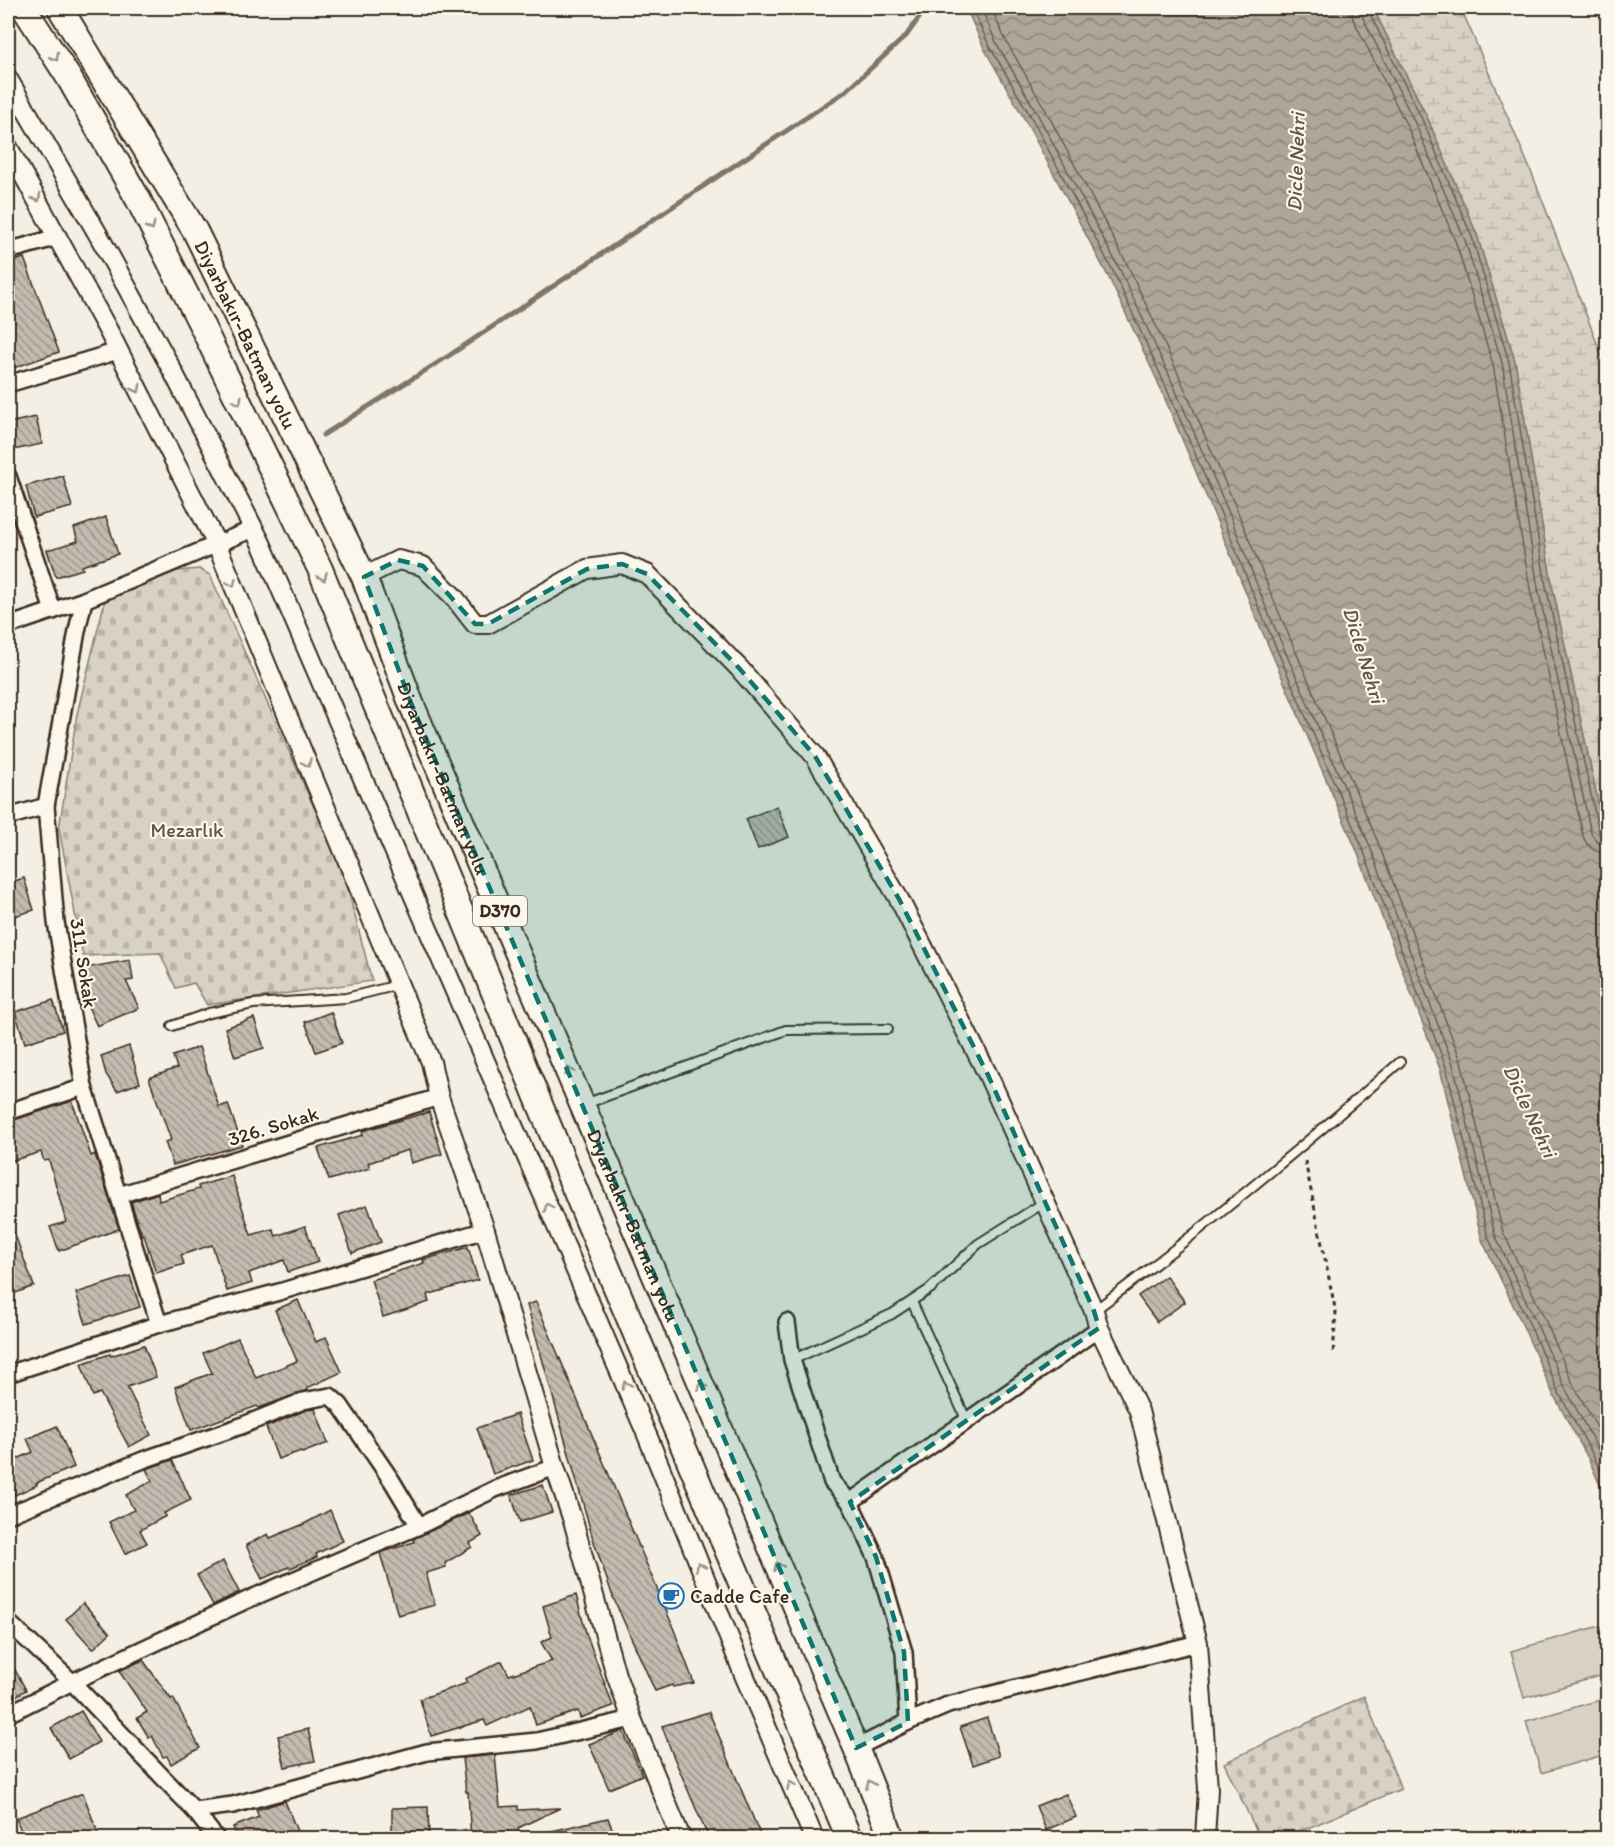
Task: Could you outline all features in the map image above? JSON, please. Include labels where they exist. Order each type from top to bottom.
[{"type":"highway","name":"Diyarbakır-Batman yolu","points":[[24,8],[69,78],[138,199],[320,569],[587,1219],[849,1839]]},
{"type":"highway","name":"Diyarbakır-Batman yolu","points":[[60,8],[195,231],[363,577],[411,703],[856,1748],[892,1839]]},
{"type":"street","points":[[8,79],[171,368],[253,529],[648,1435],[745,1677],[814,1839]]},
{"type":"street","points":[[8,147],[118,351],[216,543],[431,1062],[439,1097],[484,1230],[574,1524],[616,1675],[681,1839]]},
{"type":"street","points":[[8,251],[58,237]]},
{"type":"street","points":[[8,384],[118,351]]},
{"type":"street","points":[[8,476],[13,512],[53,611]]},
{"type":"street","points":[[8,626],[84,600],[253,529]]},
{"type":"street","points":[[363,577],[398,560],[423,566],[454,597],[475,624],[488,624],[586,569],[622,564],[647,574],[739,668],[815,756],[899,899],[988,1075],[1139,1411],[1198,1643],[1208,1789],[1205,1839]]},
{"type":"street","name":"311. Sokak","points":[[84,600],[46,806],[56,922],[84,1087],[159,1324]]},
{"type":"street","points":[[8,817],[46,806]]},
{"type":"street","points":[[8,1112],[84,1087]]},
{"type":"street","name":"326. Sokak","points":[[119,1195],[439,1097]]},
{"type":"street","points":[[8,1374],[159,1324],[279,1292],[484,1230]]},
{"type":"street","points":[[850,1502],[1016,1389],[1097,1320]]},
{"type":"street","points":[[787,1322],[792,1360],[832,1482],[850,1502],[876,1557],[904,1652],[908,1722]]},
{"type":"street","points":[[8,1515],[143,1460],[241,1426],[303,1401],[330,1395],[340,1405],[379,1462],[419,1526]]},
{"type":"street","points":[[8,1714],[247,1600],[419,1526],[495,1489],[555,1467]]},
{"type":"street","points":[[8,1622],[72,1682],[194,1810],[216,1839]]},
{"type":"street","points":[[856,1748],[948,1705],[1198,1643]]},
{"type":"street","points":[[194,1810],[233,1805],[427,1752],[537,1741],[632,1719]]},
{"type":"lane","points":[[172,1026],[209,1014],[253,1004],[346,998],[399,984]]},
{"type":"lane","points":[[583,1104],[786,1030],[888,1029]]},
{"type":"lane","points":[[1097,1320],[1170,1255],[1302,1147],[1400,1062]]},
{"type":"lane","points":[[792,1360],[892,1314],[912,1302],[930,1289],[978,1244],[1045,1202]]},
{"type":"lane","points":[[912,1302],[967,1421]]},
{"type":"path","points":[[1302,1147],[1336,1313],[1333,1354]]},
{"type":"highlighted area","points":[[398,560],[423,566],[475,624],[488,624],[587,569],[622,564],[647,574],[739,668],[815,756],[899,899],[988,1075],[1094,1311],[1099,1328],[850,1502],[876,1557],[904,1652],[908,1722],[856,1748],[411,703],[364,577]]},
{"type":"green space","points":[[1373,8],[1461,8],[1533,176],[1607,369],[1607,844],[1552,585],[1515,361],[1477,235],[1427,117]]},
{"type":"green space","name":"Mezarlık","points":[[199,569],[210,575],[344,874],[372,981],[207,1005],[194,983],[176,988],[160,953],[83,956],[59,829],[77,714],[105,600],[176,571]]},
{"type":"green space","points":[[1600,1626],[1607,1650],[1607,1674],[1524,1698],[1511,1651]]},
{"type":"green space","points":[[1364,1696],[1401,1789],[1284,1838],[1260,1838],[1224,1763]]},
{"type":"green space","points":[[1607,1698],[1607,1754],[1541,1773],[1526,1721]]},
{"type":"water","name":"Dicle Nehri","points":[[966,8],[1373,8],[1427,117],[1477,235],[1515,361],[1552,585],[1607,844],[1607,1501],[1589,1460],[1553,1394],[1482,1240],[1440,1069],[1356,849],[1157,380],[1109,278],[985,50]]},
{"type":"building","points":[[24,258],[59,352],[8,370],[8,263]]},
{"type":"building","points":[[36,417],[42,444],[13,450],[8,423]]},
{"type":"building","points":[[63,476],[72,507],[34,517],[26,486]]},
{"type":"building","points":[[106,517],[118,554],[82,566],[83,569],[56,577],[47,550],[78,541],[74,528]]},
{"type":"building","points":[[777,806],[789,837],[758,849],[746,819]]},
{"type":"building","points":[[24,878],[34,910],[8,918],[8,883]]},
{"type":"building","points":[[130,960],[133,980],[126,981],[139,1008],[97,1026],[85,1000],[90,998],[85,968]]},
{"type":"building","points":[[53,1000],[63,1031],[25,1043],[15,1012]]},
{"type":"building","points":[[331,1012],[342,1043],[316,1052],[305,1022]]},
{"type":"building","points":[[254,1018],[264,1048],[235,1057],[225,1028]]},
{"type":"building","points":[[129,1046],[140,1083],[117,1091],[106,1074],[101,1056]]},
{"type":"building","points":[[199,1047],[219,1107],[228,1104],[242,1145],[173,1165],[165,1142],[171,1140],[149,1078],[177,1068],[173,1056]]},
{"type":"building","points":[[72,1101],[91,1156],[95,1154],[119,1229],[59,1251],[50,1227],[66,1222],[49,1160],[44,1161],[41,1152],[8,1162],[8,1122]]},
{"type":"building","points":[[429,1112],[442,1154],[411,1163],[408,1150],[368,1163],[370,1168],[329,1180],[318,1148],[363,1135],[362,1131]]},
{"type":"building","points":[[232,1176],[251,1235],[273,1229],[276,1236],[305,1226],[318,1262],[288,1272],[284,1260],[249,1273],[252,1283],[227,1291],[212,1245],[181,1255],[184,1264],[156,1273],[131,1202],[158,1193],[159,1201]]},
{"type":"building","points":[[367,1205],[381,1242],[352,1253],[339,1215]]},
{"type":"building","points":[[8,1219],[34,1286],[8,1296]]},
{"type":"building","points":[[468,1247],[478,1280],[427,1295],[429,1302],[383,1317],[371,1280],[424,1263],[423,1260]]},
{"type":"building","points":[[130,1276],[140,1307],[86,1324],[76,1293]]},
{"type":"building","points":[[1166,1276],[1185,1302],[1157,1322],[1138,1296]]},
{"type":"building","points":[[298,1300],[316,1342],[326,1337],[342,1372],[307,1388],[308,1390],[191,1430],[175,1387],[212,1373],[203,1353],[238,1338],[256,1378],[297,1361],[275,1310]]},
{"type":"building","points":[[536,1302],[671,1622],[694,1683],[673,1687],[672,1685],[655,1691],[613,1597],[593,1539],[527,1305]]},
{"type":"building","points":[[144,1345],[156,1377],[127,1387],[151,1435],[129,1447],[100,1393],[93,1396],[81,1364]]},
{"type":"building","points":[[315,1409],[328,1443],[278,1459],[266,1427],[306,1410]]},
{"type":"building","points":[[517,1414],[533,1460],[493,1474],[477,1428]]},
{"type":"building","points":[[57,1426],[74,1467],[36,1483],[37,1485],[15,1495],[8,1479],[8,1463],[33,1452],[27,1439]]},
{"type":"building","points":[[172,1460],[191,1500],[164,1513],[166,1516],[140,1530],[147,1543],[125,1554],[109,1522],[134,1510],[126,1495],[152,1481],[146,1469]]},
{"type":"building","points":[[543,1485],[552,1512],[520,1522],[511,1495]]},
{"type":"building","points":[[330,1510],[343,1541],[316,1554],[317,1557],[262,1579],[246,1545],[268,1534],[270,1538],[304,1524]]},
{"type":"building","points":[[469,1513],[482,1536],[470,1543],[472,1547],[445,1563],[446,1567],[426,1573],[435,1605],[398,1615],[380,1553],[414,1542],[413,1539]]},
{"type":"building","points":[[223,1561],[239,1592],[213,1605],[197,1575]]},
{"type":"building","points":[[576,1595],[586,1633],[613,1706],[580,1718],[578,1711],[536,1725],[530,1706],[487,1726],[484,1720],[431,1736],[420,1699],[467,1683],[465,1679],[502,1661],[509,1675],[552,1661],[541,1642],[552,1637],[543,1606]]},
{"type":"building","points":[[83,1603],[110,1633],[93,1649],[66,1619]]},
{"type":"building","points":[[8,1657],[26,1690],[8,1701]]},
{"type":"building","points":[[143,1660],[171,1699],[173,1698],[200,1748],[171,1764],[167,1756],[163,1757],[152,1736],[149,1738],[137,1718],[147,1712],[119,1671]]},
{"type":"building","points":[[81,1711],[99,1742],[69,1759],[51,1728]]},
{"type":"building","points":[[709,1712],[762,1839],[709,1839],[672,1753],[662,1726]]},
{"type":"building","points":[[987,1718],[999,1756],[973,1765],[960,1727]]},
{"type":"building","points":[[308,1729],[315,1761],[285,1767],[278,1736]]},
{"type":"building","points":[[623,1731],[642,1775],[609,1789],[589,1744]]},
{"type":"building","points":[[495,1755],[500,1807],[518,1806],[518,1810],[560,1808],[518,1828],[522,1839],[471,1839],[468,1792],[466,1792],[462,1758]]},
{"type":"building","points":[[83,1793],[100,1839],[24,1839],[16,1818]]},
{"type":"building","points":[[1066,1794],[1076,1817],[1046,1830],[1036,1806]]},
{"type":"building","points":[[285,1801],[300,1839],[237,1839],[233,1827],[259,1817],[256,1810]]},
{"type":"building","points":[[428,1807],[429,1839],[392,1839],[392,1808]]},
{"type":"building","points":[[608,1818],[616,1839],[543,1839],[543,1833]]},
{"type":"waterway","points":[[323,435],[450,355],[846,91],[906,36],[926,8]]},
{"type":"place","name":"Cadde Cafe","points":[[671,1596]]}]
